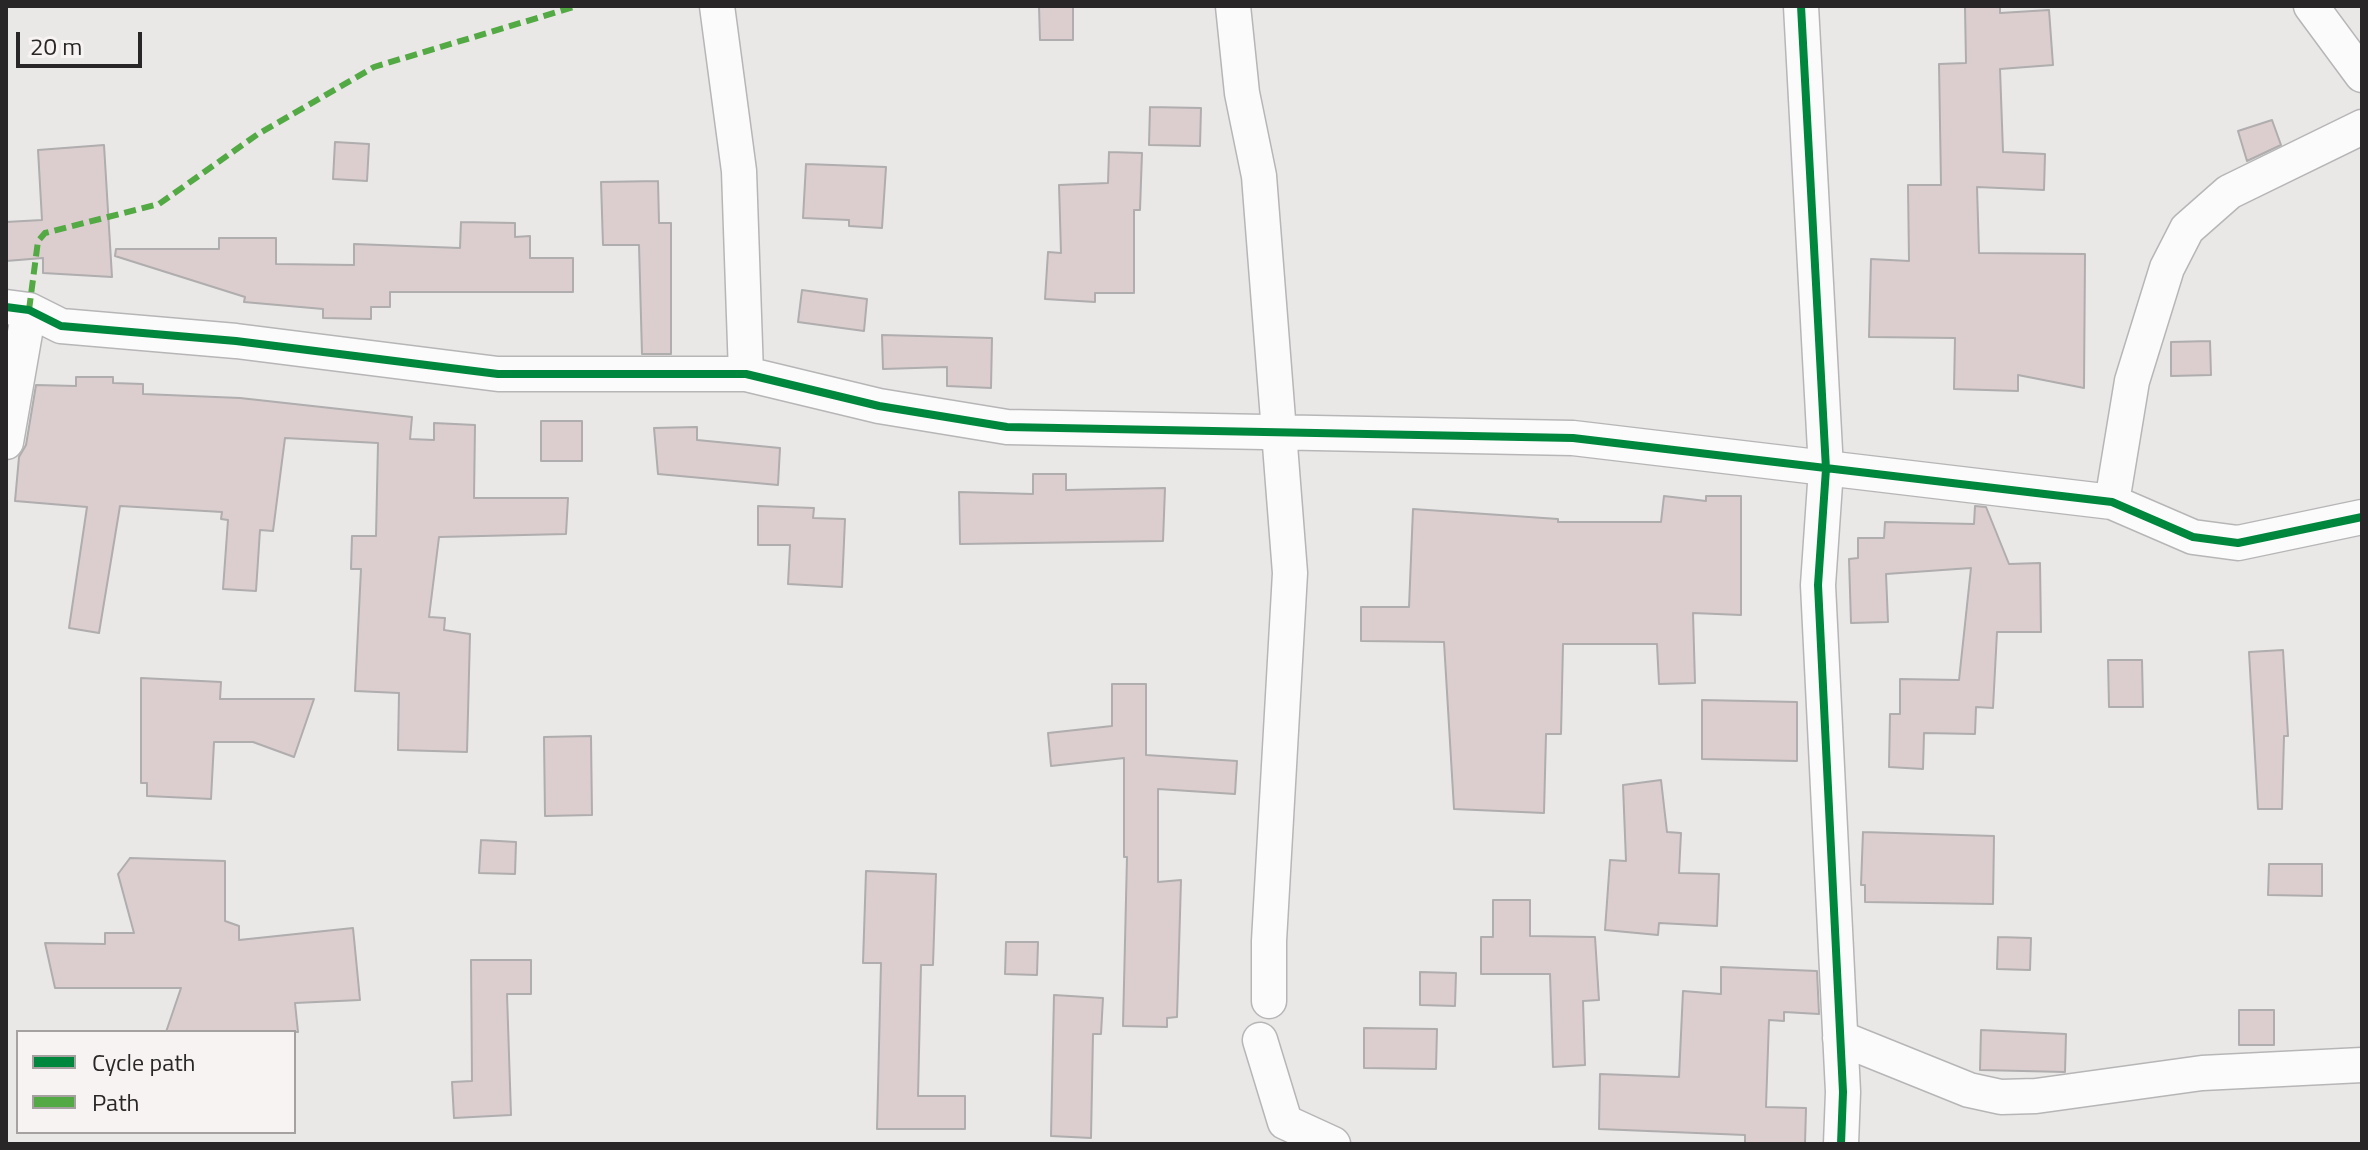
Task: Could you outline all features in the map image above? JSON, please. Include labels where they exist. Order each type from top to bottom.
[{"type":"street","points":[[717,6],[739,171],[746,374]]},
{"type":"street","points":[[1233,6],[1242,93],[1259,176],[1290,573],[1269,941],[1269,1001]]},
{"type":"street","points":[[1801,6],[1826,469],[1818,585],[1840,1038],[1841,1144]]},
{"type":"street","points":[[2311,6],[2362,75]]},
{"type":"street","points":[[2112,502],[2132,381],[2167,268],[2187,229],[2229,192],[2362,127]]},
{"type":"street","points":[[6,442],[17,308],[61,326],[236,341],[498,374],[746,374],[879,406],[1007,427],[1573,438],[2112,502],[2193,537],[2238,543],[2362,517]]},
{"type":"street","points":[[1840,1038],[1969,1090],[2001,1097],[2036,1096],[2202,1073],[2362,1065]]},
{"type":"street","points":[[1260,1040],[1285,1122],[1333,1144]]},
{"type":"building","points":[[1039,6],[1073,6],[1073,40],[1040,40]]},
{"type":"building","points":[[2000,6],[2000,13],[2049,10],[2053,65],[2000,69],[2003,152],[2045,154],[2044,190],[1977,187],[1979,253],[2085,254],[2084,388],[2018,375],[2018,391],[1954,389],[1955,338],[1869,337],[1871,259],[1909,261],[1908,185],[1941,185],[1939,64],[1966,63],[1965,7]]},
{"type":"building","points":[[1150,107],[1201,108],[1200,146],[1149,145]]},
{"type":"building","points":[[2272,120],[2281,145],[2247,161],[2238,131]]},
{"type":"building","points":[[335,142],[369,144],[367,181],[333,179]]},
{"type":"building","points":[[104,145],[112,277],[43,273],[43,258],[6,261],[6,222],[42,220],[38,150]]},
{"type":"building","points":[[1109,152],[1142,153],[1140,210],[1134,210],[1134,293],[1095,293],[1095,302],[1045,299],[1048,252],[1061,253],[1059,185],[1108,183]]},
{"type":"building","points":[[806,164],[886,167],[882,228],[849,226],[849,220],[803,218]]},
{"type":"building","points":[[658,181],[659,223],[671,223],[671,354],[642,354],[639,245],[603,245],[601,182]]},
{"type":"building","points":[[461,222],[515,223],[515,237],[530,236],[530,258],[573,258],[573,292],[390,292],[390,307],[371,307],[371,319],[323,318],[323,309],[244,302],[245,297],[115,256],[116,249],[219,249],[219,238],[276,238],[276,264],[354,265],[354,244],[460,248]]},
{"type":"building","points":[[802,290],[867,299],[864,331],[798,322]]},
{"type":"building","points":[[882,335],[992,338],[991,388],[947,386],[947,367],[883,369]]},
{"type":"building","points":[[2210,341],[2211,375],[2171,376],[2171,342]]},
{"type":"building","points":[[76,377],[113,377],[113,383],[143,384],[143,394],[240,398],[412,417],[410,439],[434,440],[434,423],[475,425],[474,498],[568,498],[566,534],[439,537],[429,617],[445,618],[444,630],[470,634],[467,752],[398,750],[399,693],[355,691],[361,569],[351,569],[352,536],[376,536],[378,443],[285,438],[273,531],[260,530],[256,591],[223,589],[228,520],[221,519],[222,512],[120,506],[99,633],[69,628],[87,507],[15,501],[19,457],[26,445],[36,385],[76,386]]},
{"type":"building","points":[[541,421],[582,421],[582,461],[541,461]]},
{"type":"building","points":[[697,427],[697,440],[780,448],[778,485],[658,474],[654,428]]},
{"type":"building","points":[[1033,474],[1066,474],[1066,490],[1165,488],[1163,541],[960,544],[959,492],[1033,494]]},
{"type":"building","points":[[1664,496],[1706,501],[1706,496],[1741,496],[1741,615],[1693,613],[1695,683],[1659,684],[1657,644],[1563,644],[1561,734],[1546,734],[1544,813],[1454,809],[1444,642],[1361,641],[1361,607],[1409,607],[1413,509],[1558,519],[1558,522],[1661,522]]},
{"type":"building","points":[[758,506],[814,508],[813,518],[845,519],[842,587],[788,584],[790,545],[758,545]]},
{"type":"building","points":[[1975,506],[1986,507],[2009,564],[2040,563],[2041,632],[1997,632],[1993,708],[1976,707],[1975,734],[1924,733],[1923,769],[1889,767],[1890,714],[1900,714],[1900,679],[1959,680],[1971,568],[1886,574],[1888,622],[1851,623],[1849,559],[1858,558],[1858,538],[1884,538],[1885,522],[1974,524]]},
{"type":"building","points":[[2283,650],[2288,736],[2284,736],[2282,809],[2258,809],[2249,652]]},
{"type":"building","points":[[2108,660],[2142,660],[2143,707],[2109,707]]},
{"type":"building","points":[[141,678],[221,682],[220,699],[314,699],[294,757],[253,742],[214,742],[211,799],[147,796],[147,783],[141,783]]},
{"type":"building","points":[[1112,684],[1146,684],[1146,755],[1237,761],[1235,794],[1158,789],[1158,882],[1181,880],[1177,1017],[1167,1018],[1167,1027],[1123,1026],[1127,857],[1124,857],[1124,758],[1051,766],[1048,733],[1112,726]]},
{"type":"building","points":[[1702,700],[1797,702],[1797,761],[1702,759]]},
{"type":"building","points":[[591,736],[592,815],[545,816],[544,737]]},
{"type":"building","points":[[1661,780],[1667,832],[1681,833],[1679,873],[1719,874],[1717,926],[1659,923],[1658,935],[1605,930],[1610,860],[1626,861],[1623,785]]},
{"type":"building","points":[[1863,832],[1994,836],[1993,904],[1865,902],[1865,885],[1861,885]]},
{"type":"building","points":[[481,840],[516,842],[515,874],[479,873]]},
{"type":"building","points":[[130,858],[225,861],[225,921],[239,926],[239,940],[353,928],[360,1000],[295,1003],[298,1032],[167,1030],[181,988],[55,988],[45,943],[105,944],[105,933],[134,933],[118,874]]},
{"type":"building","points":[[2269,864],[2322,864],[2322,896],[2268,895]]},
{"type":"building","points":[[866,871],[936,874],[933,965],[921,965],[918,1096],[965,1096],[965,1129],[877,1129],[881,963],[863,963]]},
{"type":"building","points":[[1493,900],[1530,900],[1530,936],[1595,937],[1599,1000],[1583,1001],[1585,1065],[1553,1067],[1550,974],[1481,974],[1481,937],[1493,937]]},
{"type":"building","points":[[1998,937],[2031,938],[2030,970],[1997,969]]},
{"type":"building","points":[[1006,942],[1038,942],[1037,975],[1005,974]]},
{"type":"building","points":[[471,960],[531,960],[531,994],[507,994],[511,1115],[454,1118],[452,1082],[472,1081]]},
{"type":"building","points":[[1721,967],[1817,971],[1819,1014],[1784,1012],[1784,1021],[1769,1020],[1766,1107],[1806,1108],[1805,1144],[1745,1144],[1745,1135],[1599,1129],[1600,1074],[1679,1077],[1683,991],[1721,994]]},
{"type":"building","points":[[1420,972],[1456,973],[1455,1006],[1420,1005]]},
{"type":"building","points":[[1054,995],[1103,998],[1101,1034],[1093,1034],[1091,1138],[1051,1136]]},
{"type":"building","points":[[2239,1010],[2274,1010],[2274,1045],[2239,1045]]},
{"type":"building","points":[[1364,1028],[1437,1029],[1436,1069],[1364,1068]]},
{"type":"building","points":[[1981,1030],[2066,1034],[2065,1072],[1980,1070]]},
{"type":"marked path","points":[[29,310],[38,241],[45,233],[159,204],[258,134],[374,67],[577,6]]},
{"type":"cycle path","points":[[1801,6],[1826,469],[1818,585],[1843,1092],[1841,1144]]},
{"type":"cycle path","points":[[6,307],[29,310],[61,326],[236,341],[498,374],[746,374],[879,406],[1007,427],[1573,438],[2112,502],[2193,537],[2238,543],[2362,517]]}]
